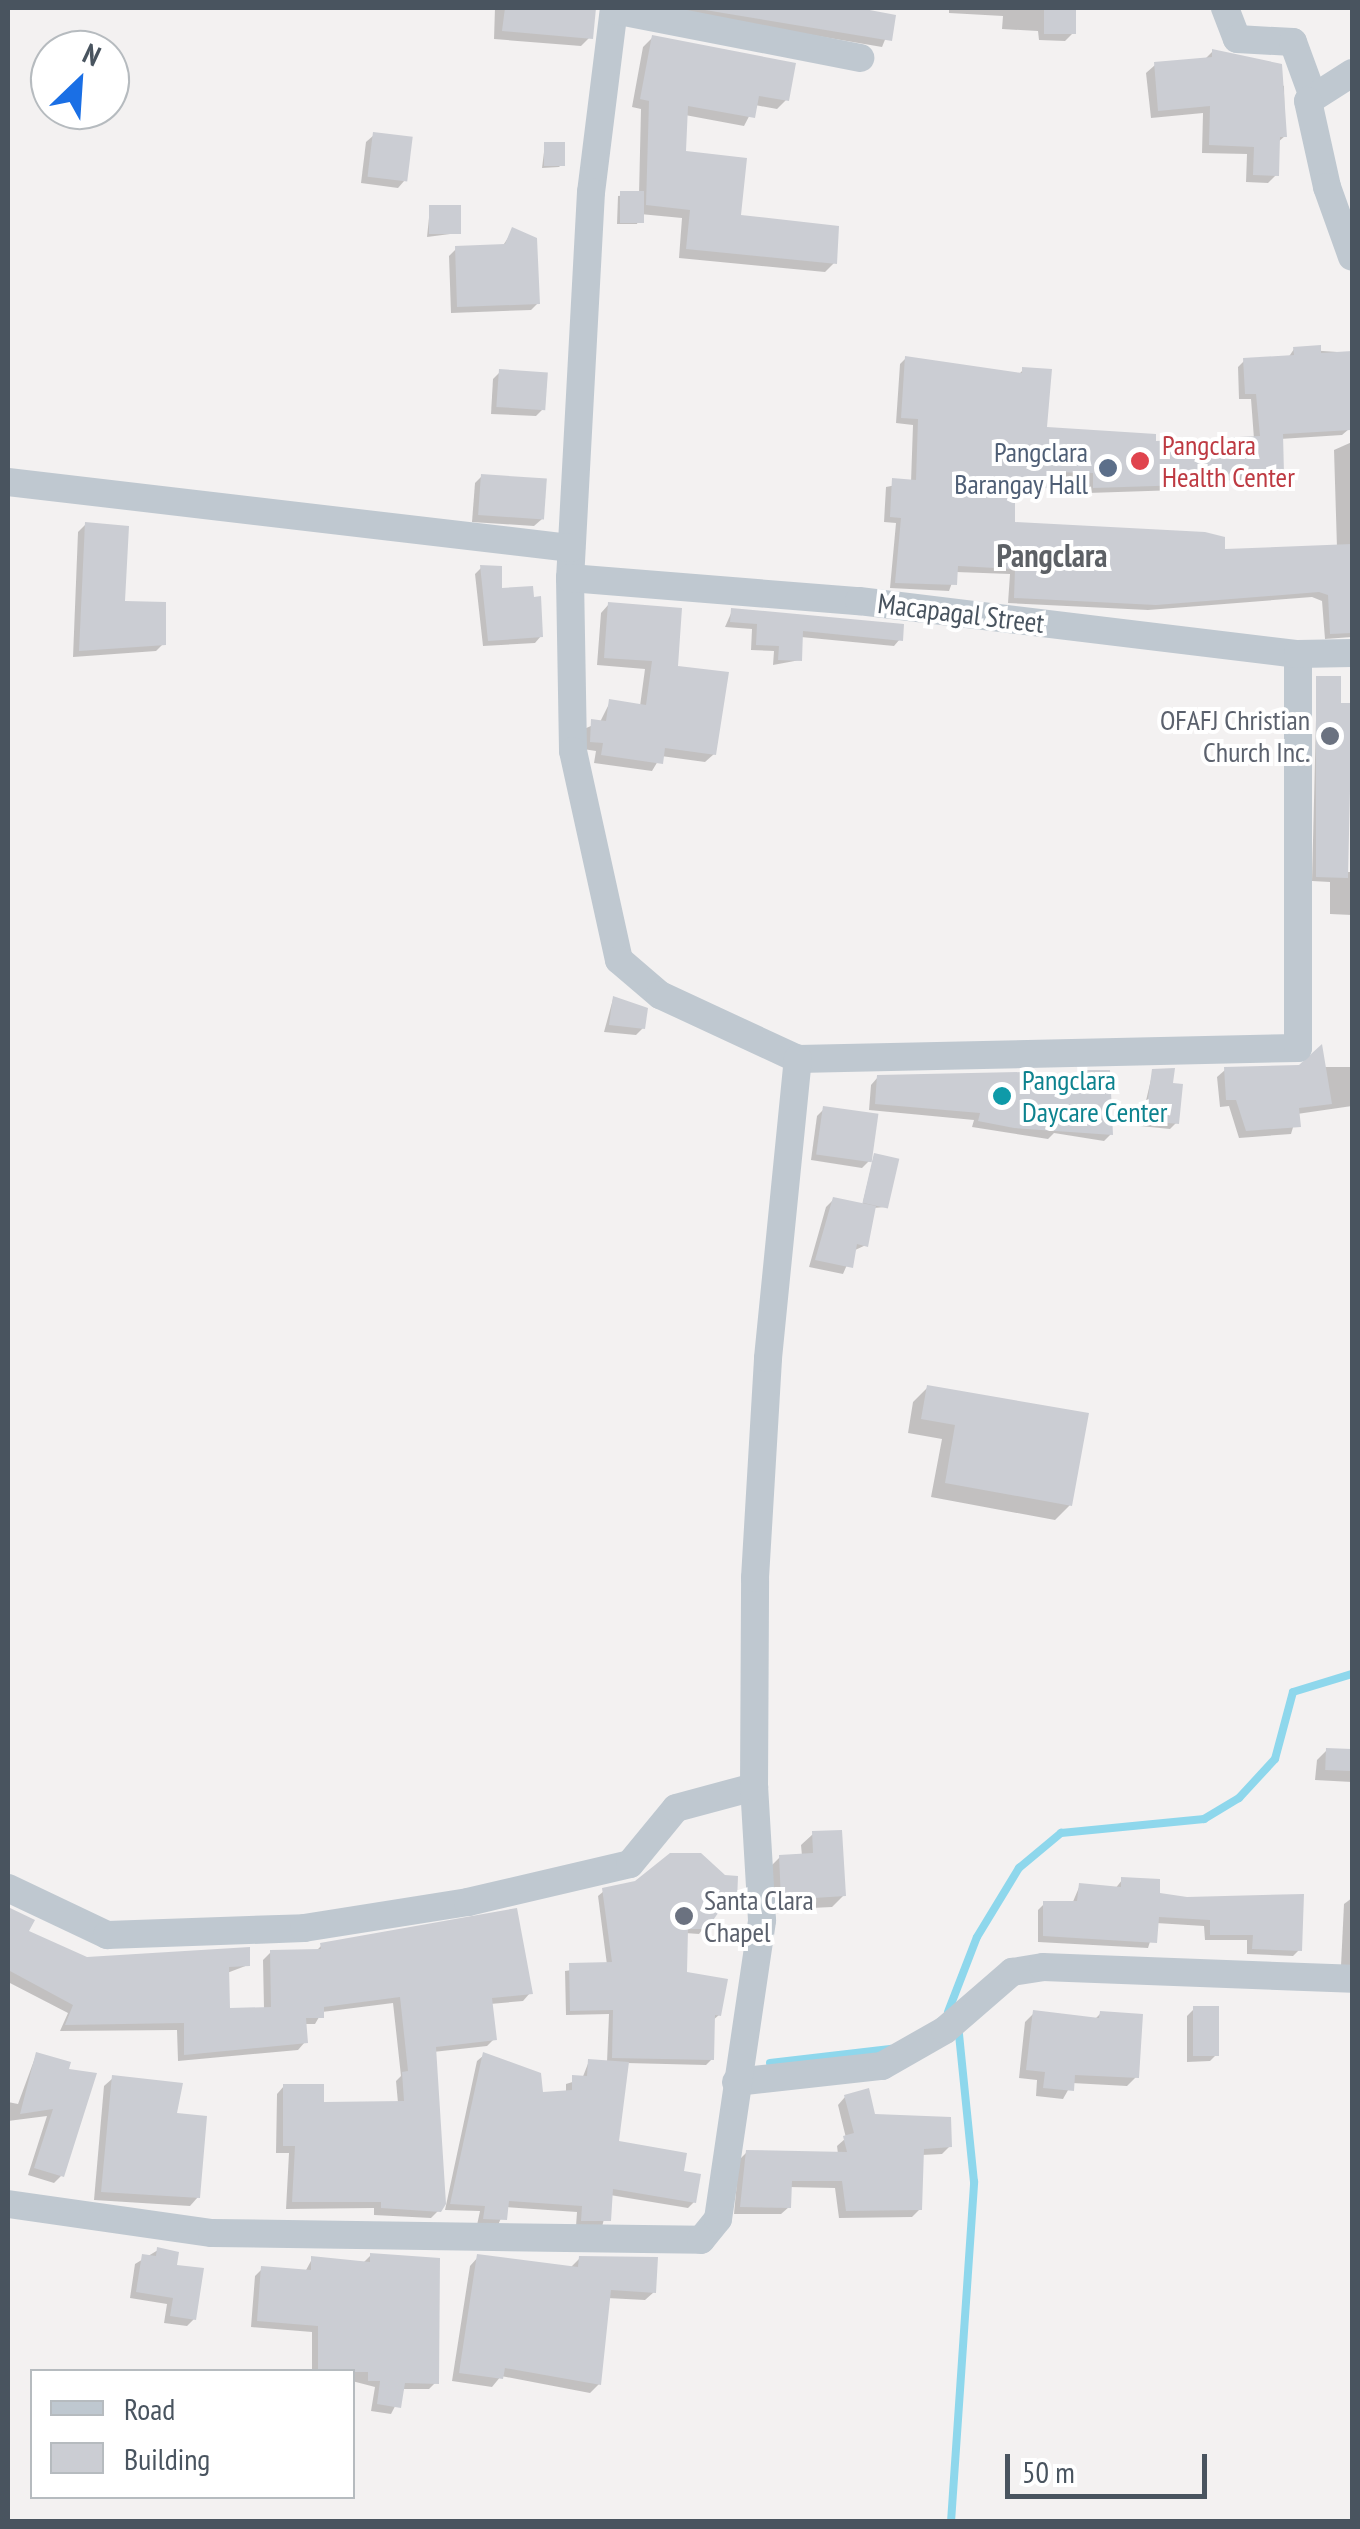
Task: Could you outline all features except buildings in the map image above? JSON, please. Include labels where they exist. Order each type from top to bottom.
[{"type":"street","points":[[1226,8],[1237,39],[1293,42],[1312,94],[1310,119],[1327,187],[1352,257]]},
{"type":"street","points":[[860,58],[614,9],[591,192],[570,578],[573,751],[620,960],[660,995],[798,1059],[1298,1048],[1298,654]]},
{"type":"street","points":[[1312,94],[1352,73]]},
{"type":"street","points":[[8,482],[571,548]]},
{"type":"street","name":"Macapagal Street","points":[[570,578],[859,600],[1298,654],[1352,653]]},
{"type":"street","points":[[8,2204],[212,2233],[700,2240],[718,2220],[762,1920],[754,1787],[755,1578],[767,1376],[798,1059]]},
{"type":"street","points":[[8,1888],[107,1935],[304,1928],[468,1902],[630,1864],[676,1808],[754,1787]]},
{"type":"street","points":[[736,2082],[882,2066],[945,2030],[1012,1972],[1043,1967],[1352,1980]]},
{"type":"waterway","points":[[948,2012],[977,1937],[1019,1868],[1061,1833],[1204,1819],[1239,1798],[1275,1759],[1293,1692],[1352,1674]]},
{"type":"waterway","points":[[951,2522],[974,2182],[959,2034]]},
{"type":"waterway","points":[[770,2063],[890,2049]]},
{"type":"place","name":"Pangclara Health Center","points":[[1140,461]]},
{"type":"place","name":"Pangclara Barangay Hall","points":[[1108,468]]},
{"type":"place","name":"OFAFJ Christian Church Inc.","points":[[1330,736]]},
{"type":"place","name":"Pangclara Daycare Center","points":[[1002,1096]]},
{"type":"place","name":"Santa Clara Chapel","points":[[684,1916]]},
{"type":"district","name":"Pangclara","points":[[1052,555]]}]
